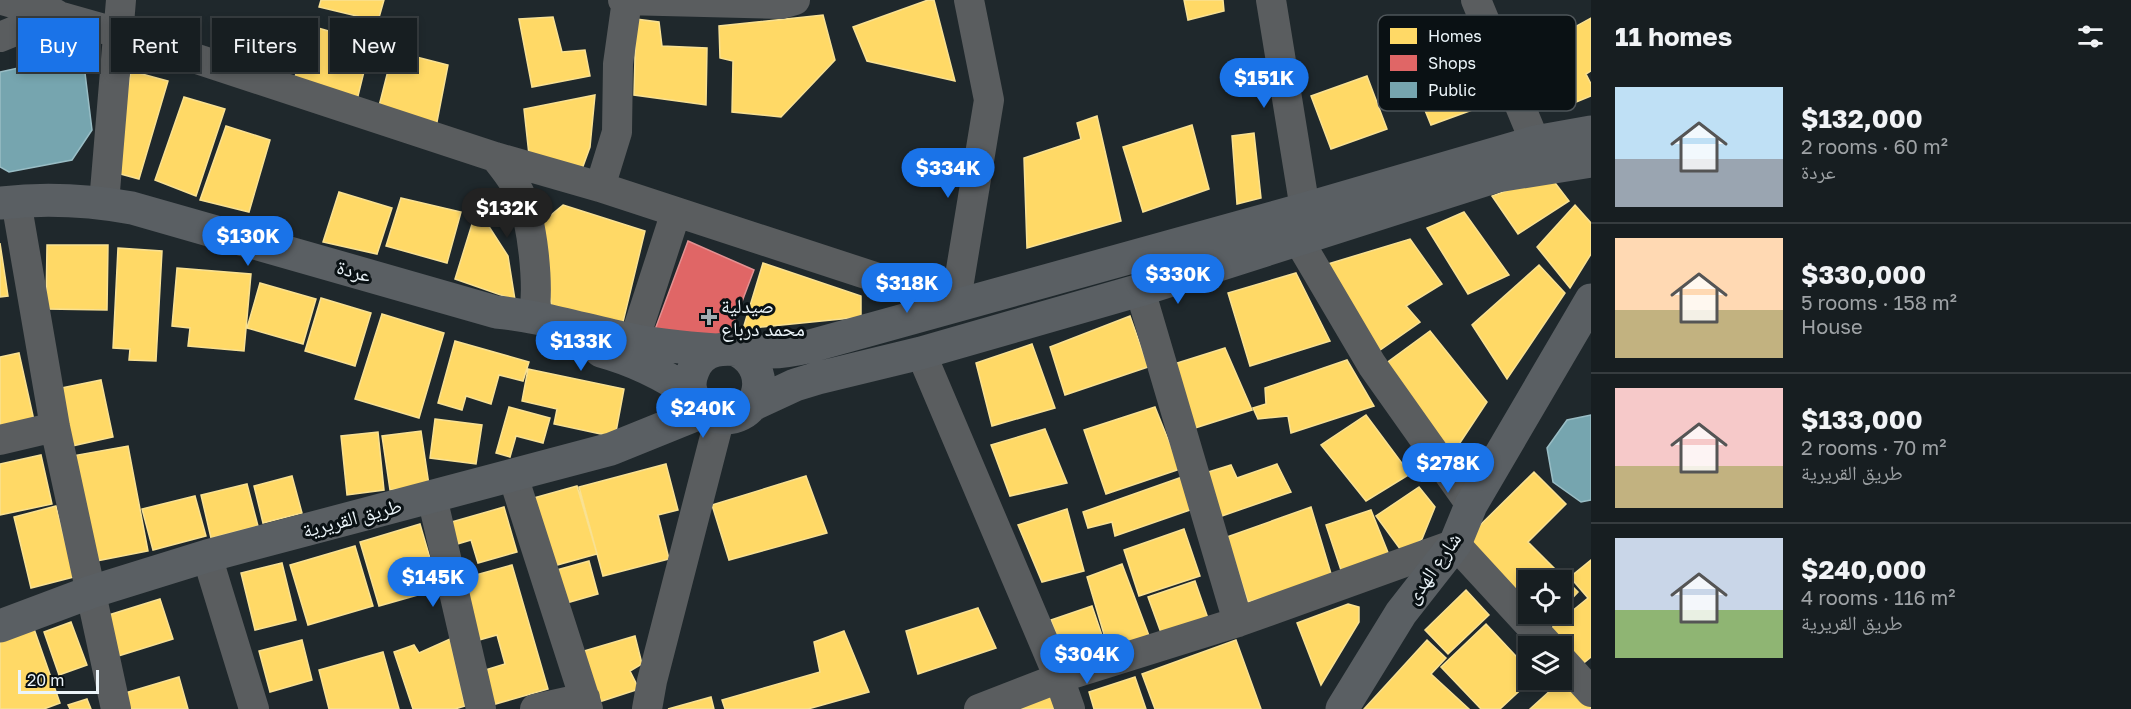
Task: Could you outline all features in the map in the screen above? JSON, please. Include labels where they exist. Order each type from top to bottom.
[{"type":"street","points":[[2,0],[111,31]]},
{"type":"street","points":[[119,18],[121,0]]},
{"type":"street","points":[[600,187],[617,132],[618,64],[626,0],[781,4],[795,0]]},
{"type":"street","points":[[955,306],[989,100],[969,0]]},
{"type":"street","points":[[1271,0],[1302,225],[1372,365],[1471,504]]},
{"type":"street","points":[[1476,0],[1482,15]]},
{"type":"street","points":[[0,37],[56,14]]},
{"type":"street","points":[[200,60],[495,157],[600,187],[875,277],[955,306]]},
{"type":"street","points":[[104,203],[115,72]]},
{"type":"street","points":[[1522,111],[1535,142]]},
{"type":"street","points":[[750,406],[802,383],[921,353],[1140,290],[1302,225],[1535,142],[1591,132]]},
{"type":"street","points":[[495,157],[513,179],[526,210],[536,281],[534,316]]},
{"type":"street","points":[[496,312],[534,316],[634,341],[688,348],[772,352],[807,347],[955,306],[1302,225],[1497,176],[1591,161]]},
{"type":"street","name":"عردة","points":[[8,202],[65,200],[104,203],[160,215],[496,312]]},
{"type":"street","points":[[8,202],[116,709]]},
{"type":"street","points":[[634,341],[676,212]]},
{"type":"street","points":[[1140,290],[1238,622]]},
{"type":"street","name":"شارع الهدى","points":[[1342,709],[1401,613],[1455,544],[1471,504],[1591,300]]},
{"type":"street","points":[[496,312],[514,323],[535,331],[608,353],[661,373],[706,407],[731,417],[742,413],[756,398],[759,380],[753,362],[727,350],[700,359],[694,367],[690,385],[706,407],[647,709]]},
{"type":"street","points":[[921,353],[1059,678],[1070,709]]},
{"type":"street","name":"طريق القريرية","points":[[0,626],[91,592],[207,556],[611,449],[706,407]]},
{"type":"street","points":[[0,440],[56,427]]},
{"type":"street","points":[[513,476],[586,704],[535,709]]},
{"type":"street","points":[[432,497],[481,709]]},
{"type":"street","points":[[979,709],[1059,678],[1238,622],[1455,544],[1540,636]]},
{"type":"street","points":[[207,556],[254,709]]},
{"type":"street","points":[[1572,671],[1591,692]]},
{"type":"building: Homes","points":[[321,0],[384,0],[379,18],[365,18],[319,7]]},
{"type":"building: Homes","points":[[928,0],[934,0],[955,81],[867,61],[853,27]]},
{"type":"building: Homes","points":[[1184,0],[1223,0],[1224,11],[1188,20]]},
{"type":"building: Homes","points":[[823,15],[835,60],[781,117],[732,112],[733,61],[720,58],[719,26]]},
{"type":"building: Homes","points":[[553,17],[562,52],[585,50],[590,76],[532,87],[519,19]]},
{"type":"building: Homes","points":[[1591,18],[1591,71],[1586,74],[1591,84],[1591,96],[1576,102],[1576,26]]},
{"type":"building: Homes","points":[[636,19],[659,22],[662,46],[707,48],[706,105],[634,95]]},
{"type":"building: Homes","points":[[318,28],[330,31],[330,72],[364,72],[357,100],[294,80],[297,72],[318,72]]},
{"type":"building: Homes","points":[[417,57],[448,65],[436,127],[378,110],[388,72],[417,72]]},
{"type":"building: Homes","points":[[131,72],[168,81],[139,179],[113,172]]},
{"type":"building: Homes","points":[[1367,76],[1378,111],[1380,111],[1387,129],[1331,149],[1311,96]]},
{"type":"building: Homes","points":[[595,95],[590,147],[582,169],[529,155],[524,109]]},
{"type":"building: Homes","points":[[184,97],[225,109],[196,196],[155,180]]},
{"type":"building: Homes","points":[[1425,111],[1470,111],[1431,125]]},
{"type":"building: Homes","points":[[1097,116],[1121,221],[1027,248],[1024,158],[1081,139],[1077,123]]},
{"type":"building: Homes","points":[[1192,125],[1209,189],[1143,212],[1123,147]]},
{"type":"building: Homes","points":[[226,126],[270,140],[249,212],[200,200]]},
{"type":"building: Homes","points":[[1254,133],[1261,198],[1237,204],[1232,136]]},
{"type":"building: Homes","points":[[1549,175],[1569,201],[1518,234],[1492,196]]},
{"type":"building: Homes","points":[[339,192],[392,208],[377,254],[323,242]]},
{"type":"building: Homes","points":[[401,198],[461,212],[447,263],[386,246]]},
{"type":"building: Homes","points":[[563,205],[645,231],[623,322],[552,309],[539,225]]},
{"type":"building: Homes","points":[[1575,205],[1591,223],[1591,254],[1570,288],[1537,247]]},
{"type":"building: Homes","points":[[477,208],[508,256],[515,300],[455,279]]},
{"type":"building: Homes","points":[[1464,212],[1509,275],[1468,294],[1427,228]]},
{"type":"building: Homes","points":[[1410,239],[1442,284],[1406,306],[1420,322],[1376,353],[1328,264]]},
{"type":"building: Homes","points":[[0,243],[8,296],[0,297]]},
{"type":"building: Homes","points":[[47,245],[108,245],[107,310],[46,309]]},
{"type":"building: Homes","points":[[118,248],[162,251],[156,361],[129,360],[130,349],[113,348]]},
{"type":"building: Homes","points":[[763,263],[861,296],[861,317],[743,329]]},
{"type":"building: Homes","points":[[1539,265],[1565,293],[1507,379],[1472,325]]},
{"type":"building: Homes","points":[[177,268],[251,274],[244,351],[188,346],[190,328],[172,326]]},
{"type":"building: Homes","points":[[1296,273],[1330,341],[1250,366],[1228,293]]},
{"type":"building: Homes","points":[[260,283],[316,299],[303,344],[247,328]]},
{"type":"building: Homes","points":[[321,298],[371,313],[355,366],[305,351]]},
{"type":"building: Homes","points":[[382,314],[444,333],[419,418],[355,399]]},
{"type":"building: Homes","points":[[1130,316],[1148,367],[1065,395],[1050,347]]},
{"type":"building: Homes","points":[[1430,331],[1487,402],[1448,461],[1381,367]]},
{"type":"building: Homes","points":[[455,341],[529,362],[523,381],[499,375],[491,404],[466,396],[462,410],[438,403]]},
{"type":"building: Homes","points":[[1032,344],[1055,408],[992,426],[976,363]]},
{"type":"building: Homes","points":[[1225,348],[1252,410],[1195,428],[1174,364]]},
{"type":"building: Homes","points":[[19,353],[35,425],[0,432],[0,357]]},
{"type":"building: Homes","points":[[1347,360],[1374,406],[1291,433],[1288,416],[1258,419],[1253,408],[1266,404],[1265,388]]},
{"type":"building: Homes","points":[[528,369],[624,389],[615,437],[554,424],[557,409],[522,401]]},
{"type":"building: Homes","points":[[101,380],[113,437],[72,446],[61,388]]},
{"type":"building: Homes","points":[[509,407],[550,418],[543,443],[516,436],[510,457],[496,453]]},
{"type":"building: Homes","points":[[1155,407],[1180,469],[1106,494],[1084,430]]},
{"type":"building: Homes","points":[[1366,415],[1410,474],[1366,501],[1321,445]]},
{"type":"building: Homes","points":[[435,419],[482,425],[476,464],[430,458]]},
{"type":"building: Homes","points":[[1045,429],[1067,483],[1010,496],[991,445]]},
{"type":"building: Homes","points":[[421,431],[429,485],[390,490],[382,436]]},
{"type":"building: Homes","points":[[378,432],[384,490],[347,495],[341,436]]},
{"type":"building: Homes","points":[[128,446],[148,551],[91,562],[72,456]]},
{"type":"building: Homes","points":[[41,455],[52,504],[0,515],[0,464]]},
{"type":"building: Homes","points":[[666,464],[678,510],[658,515],[669,559],[603,576],[579,487]]},
{"type":"building: Homes","points":[[1277,464],[1291,492],[1219,517],[1205,473],[1231,465],[1237,478]]},
{"type":"building: Homes","points":[[1534,472],[1566,504],[1528,542],[1556,570],[1518,570],[1518,597],[1463,542]]},
{"type":"building: Homes","points":[[292,476],[302,513],[263,523],[254,486]]},
{"type":"building: Homes","points":[[806,476],[827,533],[729,560],[712,505]]},
{"type":"building: Homes","points":[[1182,477],[1190,510],[1115,536],[1112,522],[1088,528],[1083,512]]},
{"type":"building: Homes","points":[[247,484],[258,526],[211,538],[201,495]]},
{"type":"building: Homes","points":[[577,486],[597,554],[550,567],[530,499]]},
{"type":"building: Homes","points":[[1419,487],[1435,507],[1422,539],[1403,553],[1376,516]]},
{"type":"building: Homes","points":[[195,496],[206,536],[153,550],[142,509]]},
{"type":"building: Homes","points":[[56,506],[74,577],[31,588],[14,517]]},
{"type":"building: Homes","points":[[504,507],[517,552],[478,563],[471,540],[454,545],[448,523]]},
{"type":"building: Homes","points":[[1311,507],[1332,577],[1248,602],[1227,537]]},
{"type":"building: Homes","points":[[1067,509],[1084,571],[1042,582],[1018,525]]},
{"type":"building: Homes","points":[[1371,510],[1391,560],[1342,573],[1326,525]]},
{"type":"building: Homes","points":[[420,524],[439,589],[379,606],[360,542]]},
{"type":"building: Homes","points":[[1184,529],[1200,576],[1139,596],[1124,550]]},
{"type":"building: Homes","points":[[355,546],[373,606],[308,625],[290,565]]},
{"type":"building: Homes","points":[[1591,560],[1591,657],[1580,666],[1572,656],[1572,636],[1556,636],[1550,629],[1556,624],[1572,624],[1572,611],[1588,598],[1572,579],[1572,575]]},
{"type":"building: Homes","points":[[589,561],[598,594],[563,604],[553,571]]},
{"type":"building: Homes","points":[[282,563],[296,620],[255,630],[241,573]]},
{"type":"building: Homes","points":[[1122,564],[1151,641],[1109,651],[1087,577]]},
{"type":"building: Homes","points":[[512,565],[548,689],[492,705],[482,671],[505,664],[497,635],[472,642],[454,581]]},
{"type":"building: Homes","points":[[1195,581],[1210,624],[1164,641],[1148,597]]},
{"type":"building: Homes","points":[[1572,586],[1578,592],[1572,598]]},
{"type":"building: Homes","points":[[1466,590],[1489,615],[1448,654],[1425,630]]},
{"type":"building: Homes","points":[[160,599],[173,639],[115,657],[102,617]]},
{"type":"building: Homes","points":[[1348,604],[1359,607],[1359,622],[1321,685],[1297,623]]},
{"type":"building: Homes","points":[[1092,606],[1106,647],[1066,662],[1051,620]]},
{"type":"building: Homes","points":[[978,608],[996,648],[918,674],[906,631]]},
{"type":"building: Homes","points":[[71,622],[87,665],[59,675],[44,632]]},
{"type":"building: Homes","points":[[1486,624],[1518,658],[1518,690],[1520,690],[1500,709],[1481,709],[1441,667]]},
{"type":"building: Homes","points":[[33,626],[60,703],[44,709],[0,709],[0,638]]},
{"type":"building: Homes","points":[[844,631],[869,692],[808,709],[725,709],[722,700],[820,672],[814,642]]},
{"type":"building: Homes","points":[[635,636],[642,664],[630,671],[639,689],[599,702],[584,651]]},
{"type":"building: Homes","points":[[450,639],[465,706],[455,709],[413,709],[394,652],[414,645],[419,653]]},
{"type":"building: Homes","points":[[302,640],[312,680],[270,692],[259,651]]},
{"type":"building: Homes","points":[[1236,640],[1261,709],[1155,709],[1142,674]]},
{"type":"building: Homes","points":[[1427,640],[1446,658],[1431,674],[1469,709],[1364,709]]},
{"type":"building: Homes","points":[[383,652],[399,709],[329,709],[319,670]]},
{"type":"building: Homes","points":[[179,677],[188,709],[129,709],[125,693]]},
{"type":"building: Homes","points":[[1135,677],[1146,709],[1094,709],[1089,692]]},
{"type":"building: Homes","points":[[1572,688],[1591,702],[1591,709],[1530,709],[1551,690],[1572,690]]},
{"type":"building: Homes","points":[[1051,693],[1056,709],[1006,709]]},
{"type":"building: Homes","points":[[711,697],[714,709],[668,709]]},
{"type":"building: Homes","points":[[87,699],[91,709],[70,709],[68,705]]},
{"type":"building: Shops","points":[[688,241],[754,270],[729,336],[653,335]]},
{"type":"building: Public","points":[[18,68],[18,72],[85,73],[92,130],[72,160],[9,172],[0,167],[0,72]]},
{"type":"building: Public","points":[[1591,415],[1591,500],[1581,502],[1553,482],[1547,448],[1567,420]]},
{"type":"place","name":"صيدلية محمد درباع","points":[[709,317]]}]
